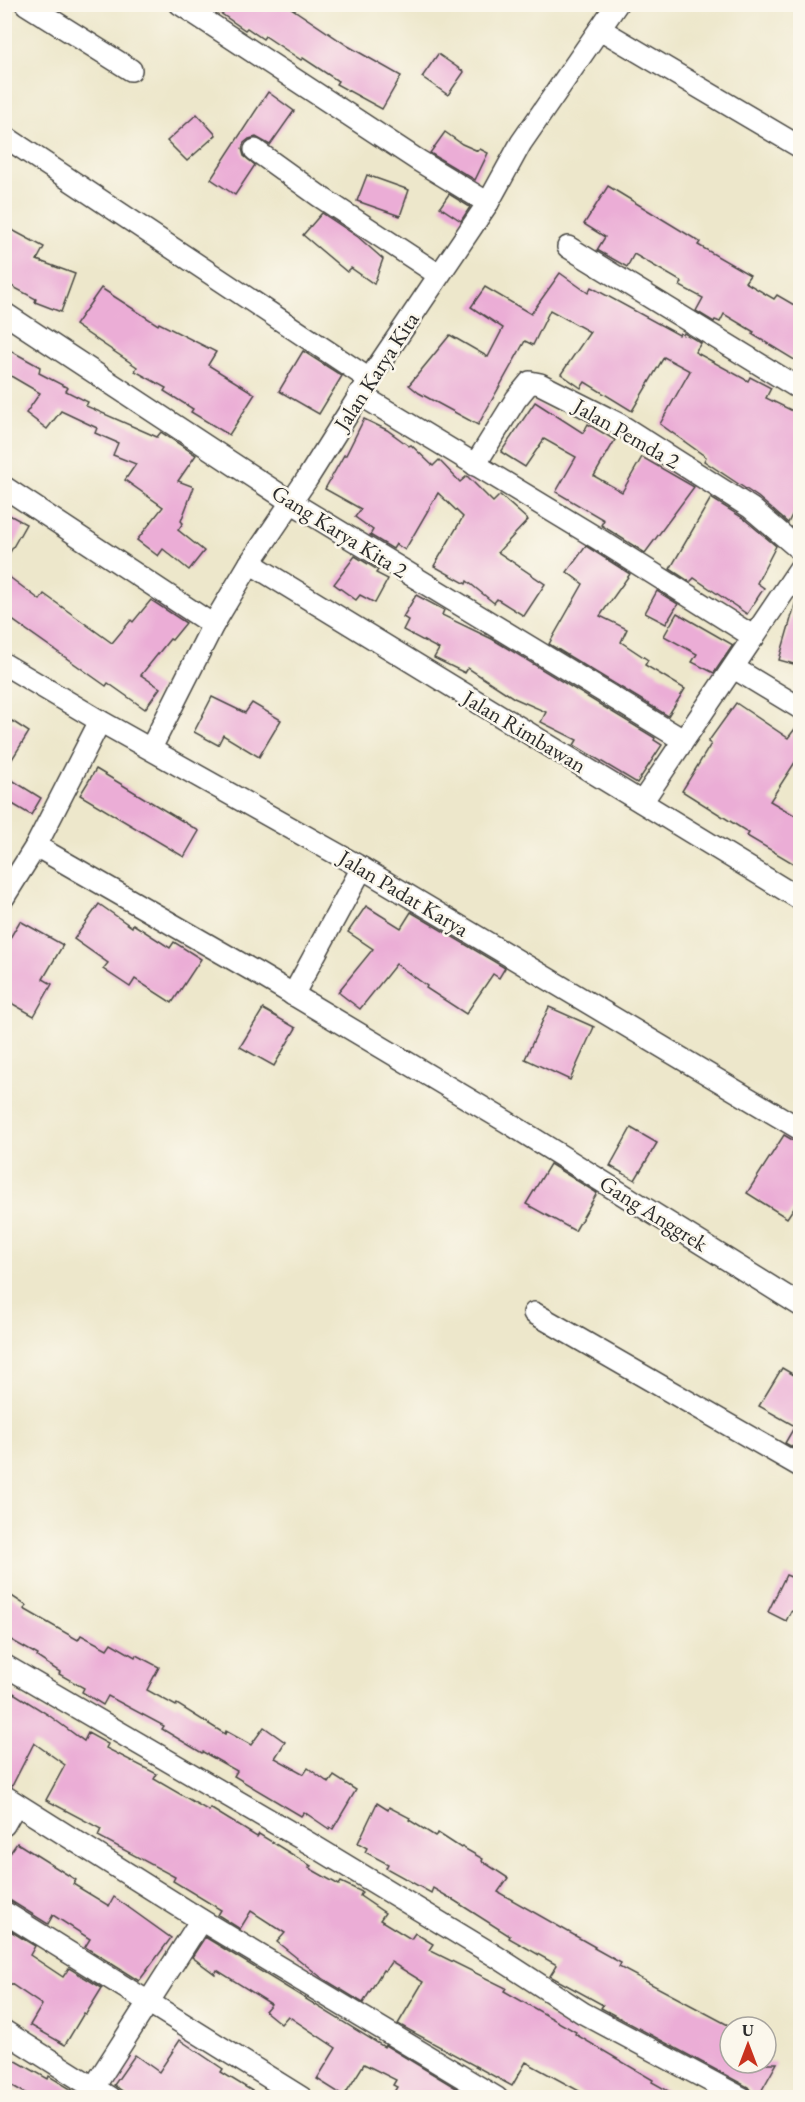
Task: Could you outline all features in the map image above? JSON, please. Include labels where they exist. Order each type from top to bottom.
[{"type":"street","points":[[26,4],[131,70]]},
{"type":"street","points":[[180,4],[416,159],[488,203]]},
{"type":"street","name":"Jalan Karya Kita","points":[[151,748],[213,625],[250,563],[307,480],[364,387],[488,203],[521,142],[617,4]]},
{"type":"street","points":[[600,29],[801,147]]},
{"type":"street","points":[[4,136],[475,465],[754,637]]},
{"type":"street","points":[[255,150],[319,196],[439,274]]},
{"type":"street","points":[[568,248],[801,389]]},
{"type":"street","name":"Gang Karya Kita 2","points":[[4,313],[291,502],[683,740]]},
{"type":"street","name":"Jalan Pemda 2","points":[[475,465],[516,399],[530,382],[540,384],[619,424],[751,508],[801,550]]},
{"type":"street","points":[[4,487],[213,625]]},
{"type":"street","name":"Jalan Rimbawan","points":[[250,563],[801,899]]},
{"type":"street","points":[[642,802],[801,568]]},
{"type":"street","name":"Jalan Padat Karya","points":[[4,664],[100,722],[151,748],[362,868],[801,1129]]},
{"type":"street","points":[[734,668],[801,708]]},
{"type":"street","points":[[4,897],[36,846],[100,722]]},
{"type":"street","name":"Gang Anggrek","points":[[36,846],[507,1122],[801,1305]]},
{"type":"street","points":[[293,995],[362,868]]},
{"type":"street","points":[[534,1313],[801,1466]]},
{"type":"street","points":[[4,1665],[309,1843],[497,1957],[583,2013],[742,2097]]},
{"type":"street","points":[[4,1825],[10,1800],[201,1920],[497,2097]]},
{"type":"street","points":[[4,1912],[148,2004],[302,2097]]},
{"type":"street","points":[[4,2031],[102,2092],[148,2004],[201,1920]]},
{"type":"building","points":[[207,4],[285,4],[348,46],[401,76],[382,109],[336,84],[338,81],[303,58],[301,60],[265,36],[263,39],[247,28],[245,30]]},
{"type":"building","points":[[438,54],[464,72],[448,95],[422,77]]},
{"type":"building","points":[[268,92],[294,111],[270,145],[256,137],[244,143],[242,149],[244,156],[255,165],[235,195],[211,179]]},
{"type":"building","points":[[197,114],[216,135],[187,161],[167,141]]},
{"type":"building","points":[[445,132],[462,144],[488,153],[475,180],[430,153]]},
{"type":"building","points":[[367,175],[409,190],[400,216],[357,201]]},
{"type":"building","points":[[608,186],[700,242],[698,245],[750,275],[745,282],[774,299],[777,295],[801,309],[801,364],[724,314],[720,322],[715,320],[714,322],[696,311],[703,298],[680,286],[682,282],[634,254],[627,267],[597,250],[605,237],[584,224]]},
{"type":"building","points":[[449,194],[470,207],[461,221],[440,207]]},
{"type":"building","points":[[322,213],[358,237],[383,259],[374,284],[351,268],[347,272],[303,235]]},
{"type":"building","points":[[12,230],[44,247],[37,260],[75,274],[61,312],[35,302],[36,299],[4,282],[4,243]]},
{"type":"building","points":[[560,273],[588,293],[591,287],[679,335],[684,333],[701,343],[695,352],[748,381],[750,377],[771,388],[766,398],[801,415],[801,521],[792,515],[788,523],[758,497],[704,461],[706,457],[660,424],[690,371],[664,357],[632,411],[585,382],[581,388],[561,374],[590,332],[550,310],[533,345],[525,341],[478,425],[419,393],[409,385],[450,335],[488,357],[503,328],[471,307],[485,287],[531,314]]},
{"type":"building","points":[[101,288],[158,325],[159,323],[216,352],[208,365],[255,394],[229,435],[191,412],[193,409],[164,391],[166,388],[135,371],[137,367],[75,325]]},
{"type":"building","points":[[4,347],[40,367],[39,373],[68,388],[66,391],[88,402],[86,406],[157,437],[161,432],[196,455],[178,481],[194,487],[181,521],[183,523],[178,530],[204,551],[189,570],[163,549],[158,556],[137,540],[163,507],[125,480],[136,464],[113,455],[118,443],[95,433],[97,428],[61,411],[47,429],[26,413],[40,393],[4,372]]},
{"type":"building","points":[[303,351],[342,376],[319,414],[279,391]]},
{"type":"building","points":[[535,402],[583,433],[588,424],[615,440],[594,476],[622,492],[642,457],[694,487],[645,553],[601,525],[604,520],[556,492],[576,457],[544,439],[525,467],[501,452]]},
{"type":"building","points":[[364,419],[387,430],[409,446],[411,445],[433,466],[439,460],[460,482],[467,476],[493,502],[500,495],[528,520],[498,552],[545,584],[524,616],[497,599],[494,603],[467,581],[466,584],[434,566],[463,517],[438,493],[405,550],[396,544],[393,549],[370,535],[373,530],[355,517],[361,509],[325,489]]},
{"type":"building","points":[[711,498],[743,518],[776,546],[757,583],[764,588],[747,614],[694,578],[690,582],[670,569]]},
{"type":"building","points":[[4,512],[26,524],[4,563]]},
{"type":"building","points":[[586,546],[630,574],[600,616],[627,629],[621,642],[648,660],[645,665],[685,689],[668,716],[549,644],[583,584],[567,572]]},
{"type":"building","points":[[355,556],[378,570],[376,573],[388,579],[375,603],[360,595],[356,600],[334,584]]},
{"type":"building","points":[[4,573],[40,600],[44,594],[112,643],[151,600],[186,623],[141,675],[160,688],[145,709],[108,683],[106,686],[4,614]]},
{"type":"building","points":[[657,591],[678,604],[666,624],[645,613]]},
{"type":"building","points":[[416,595],[444,610],[442,615],[492,639],[655,738],[654,740],[662,745],[637,783],[574,745],[577,740],[541,722],[546,712],[514,698],[468,668],[465,673],[434,658],[439,649],[403,630],[408,620],[403,617]]},
{"type":"building","points":[[796,601],[801,602],[801,666],[779,660]]},
{"type":"building","points":[[677,613],[733,645],[714,673],[692,662],[697,654],[664,636]]},
{"type":"building","points":[[212,697],[245,713],[252,703],[281,720],[259,757],[223,735],[218,745],[194,732]]},
{"type":"building","points":[[736,703],[788,738],[801,721],[801,753],[770,801],[801,819],[801,868],[747,836],[749,833],[682,791],[711,744],[708,742]]},
{"type":"building","points":[[12,721],[29,732],[4,772],[4,733]]},
{"type":"building","points":[[96,769],[199,831],[184,857],[80,795]]},
{"type":"building","points":[[12,780],[41,798],[31,815],[4,799],[4,792]]},
{"type":"building","points":[[99,904],[132,927],[133,924],[170,948],[174,942],[201,959],[172,1003],[135,979],[130,987],[103,969],[108,963],[74,939]]},
{"type":"building","points":[[366,906],[401,928],[411,912],[505,968],[499,978],[493,974],[466,1014],[426,988],[427,986],[396,964],[360,1009],[338,992],[373,949],[348,932]]},
{"type":"building","points":[[20,921],[63,945],[43,979],[52,984],[34,1016],[4,999],[4,948]]},
{"type":"building","points":[[549,1007],[594,1027],[570,1080],[525,1059]]},
{"type":"building","points":[[263,1009],[296,1028],[274,1066],[240,1047]]},
{"type":"building","points":[[631,1128],[657,1143],[635,1180],[610,1166]]},
{"type":"building","points":[[784,1135],[801,1145],[801,1197],[787,1218],[747,1193]]},
{"type":"building","points":[[550,1164],[597,1193],[575,1231],[526,1204]]},
{"type":"building","points":[[782,1368],[801,1379],[801,1452],[785,1443],[795,1426],[759,1406]]},
{"type":"building","points":[[786,1575],[801,1581],[801,1616],[791,1611],[786,1621],[768,1612]]},
{"type":"building","points":[[4,1591],[27,1606],[24,1609],[78,1640],[81,1635],[107,1649],[111,1643],[159,1667],[147,1690],[176,1706],[177,1704],[225,1734],[226,1731],[251,1745],[264,1727],[285,1742],[275,1758],[304,1774],[308,1768],[329,1783],[334,1776],[356,1790],[333,1829],[330,1827],[329,1829],[304,1812],[301,1816],[234,1776],[237,1771],[162,1729],[164,1726],[108,1696],[103,1705],[82,1692],[84,1688],[59,1674],[60,1672],[37,1657],[38,1655],[4,1636]]},
{"type":"building","points":[[4,1687],[84,1741],[88,1733],[108,1744],[106,1748],[157,1774],[154,1779],[209,1811],[210,1808],[257,1837],[259,1834],[339,1885],[341,1882],[362,1892],[360,1896],[385,1913],[380,1920],[411,1939],[415,1933],[433,1944],[429,1950],[506,1988],[504,1991],[576,2032],[575,2034],[679,2097],[590,2097],[526,2062],[512,2086],[398,2024],[423,1982],[391,1962],[385,1971],[383,1970],[363,2003],[322,1978],[277,1942],[285,1933],[251,1911],[240,1929],[218,1915],[221,1910],[173,1881],[175,1877],[98,1836],[101,1829],[46,1800],[65,1765],[34,1743],[12,1786],[4,1783]]},
{"type":"building","points":[[377,1803],[388,1810],[389,1807],[410,1818],[409,1820],[435,1836],[438,1833],[483,1859],[482,1861],[508,1878],[498,1892],[621,1963],[619,1967],[718,2020],[718,2071],[601,2008],[603,2005],[550,1976],[557,1965],[509,1938],[510,1936],[433,1888],[431,1893],[386,1868],[388,1864],[365,1852],[367,1848],[358,1843]]},
{"type":"building","points":[[17,1843],[76,1880],[73,1884],[109,1906],[114,1897],[171,1938],[139,1981],[85,1947],[90,1939],[53,1915],[48,1924],[4,1899],[4,1862]]},
{"type":"building","points":[[4,1927],[35,1946],[30,1955],[63,1977],[69,1968],[102,1988],[65,2045],[30,2025],[42,2005],[4,1979]]},
{"type":"building","points":[[205,1937],[384,2047],[385,2045],[471,2097],[391,2097],[397,2087],[393,2085],[396,2080],[364,2064],[344,2096],[317,2079],[336,2048],[288,2016],[281,2024],[265,2011],[271,2004],[217,1970],[215,1974],[192,1957]]},
{"type":"building","points":[[180,2040],[223,2069],[221,2072],[262,2097],[131,2097],[114,2085],[135,2055],[159,2072]]},
{"type":"building","points":[[4,2054],[48,2079],[49,2076],[84,2097],[32,2097],[4,2081]]},
{"type":"building","points":[[726,2075],[770,2075],[758,2097],[754,2096],[748,2087]]}]
